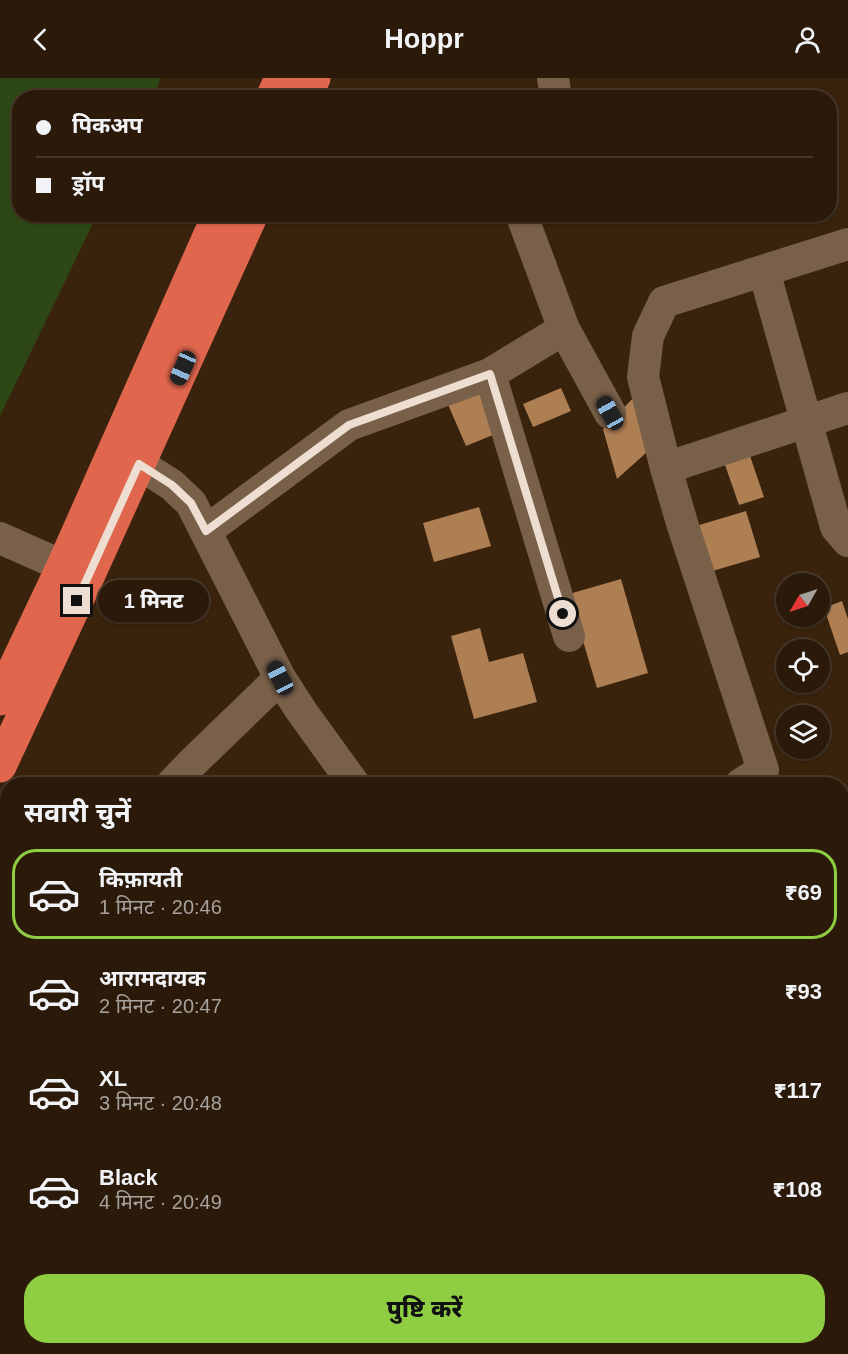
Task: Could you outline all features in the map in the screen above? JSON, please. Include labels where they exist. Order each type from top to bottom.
[{"type":"highway","points":[[0,765],[74,573],[216,222]]},
{"type":"highway","points":[[0,699],[139,464],[248,222]]},
{"type":"street","points":[[524,222],[564,329],[610,413]]},
{"type":"street","points":[[752,777],[763,770],[686,534],[666,468],[643,377],[648,336],[664,302],[848,244]]},
{"type":"street","points":[[764,270],[836,527],[848,541]]},
{"type":"street","points":[[206,531],[349,425],[490,374],[564,329]]},
{"type":"street","points":[[490,374],[569,636]]},
{"type":"street","points":[[666,468],[848,408]]},
{"type":"street","points":[[139,464],[172,485],[191,503],[280,678],[349,777]]},
{"type":"street","points":[[0,537],[74,573]]},
{"type":"street","points":[[179,777],[280,678]]},
{"type":"green space","points":[[0,78],[161,78],[156,90],[12,90],[12,222],[94,222],[0,416]]},
{"type":"building","points":[[485,383],[505,430],[466,446],[446,400]]},
{"type":"building","points":[[561,388],[571,411],[533,427],[523,404]]},
{"type":"building","points":[[641,390],[657,443],[617,479],[603,429]]},
{"type":"building","points":[[749,453],[764,497],[739,505],[724,462]]},
{"type":"building","points":[[479,507],[491,546],[434,562],[423,523]]},
{"type":"building","points":[[746,511],[760,557],[709,572],[696,526]]},
{"type":"building","points":[[621,579],[648,673],[597,688],[569,594]]},
{"type":"building","points":[[842,601],[848,619],[848,652],[840,655],[830,626],[830,606]]},
{"type":"building","points":[[480,628],[489,662],[523,653],[537,702],[474,719],[451,636]]},
{"type":"route","points":[[77,601],[139,464],[172,485],[191,503],[206,531],[349,425],[490,374],[563,614]]}]
